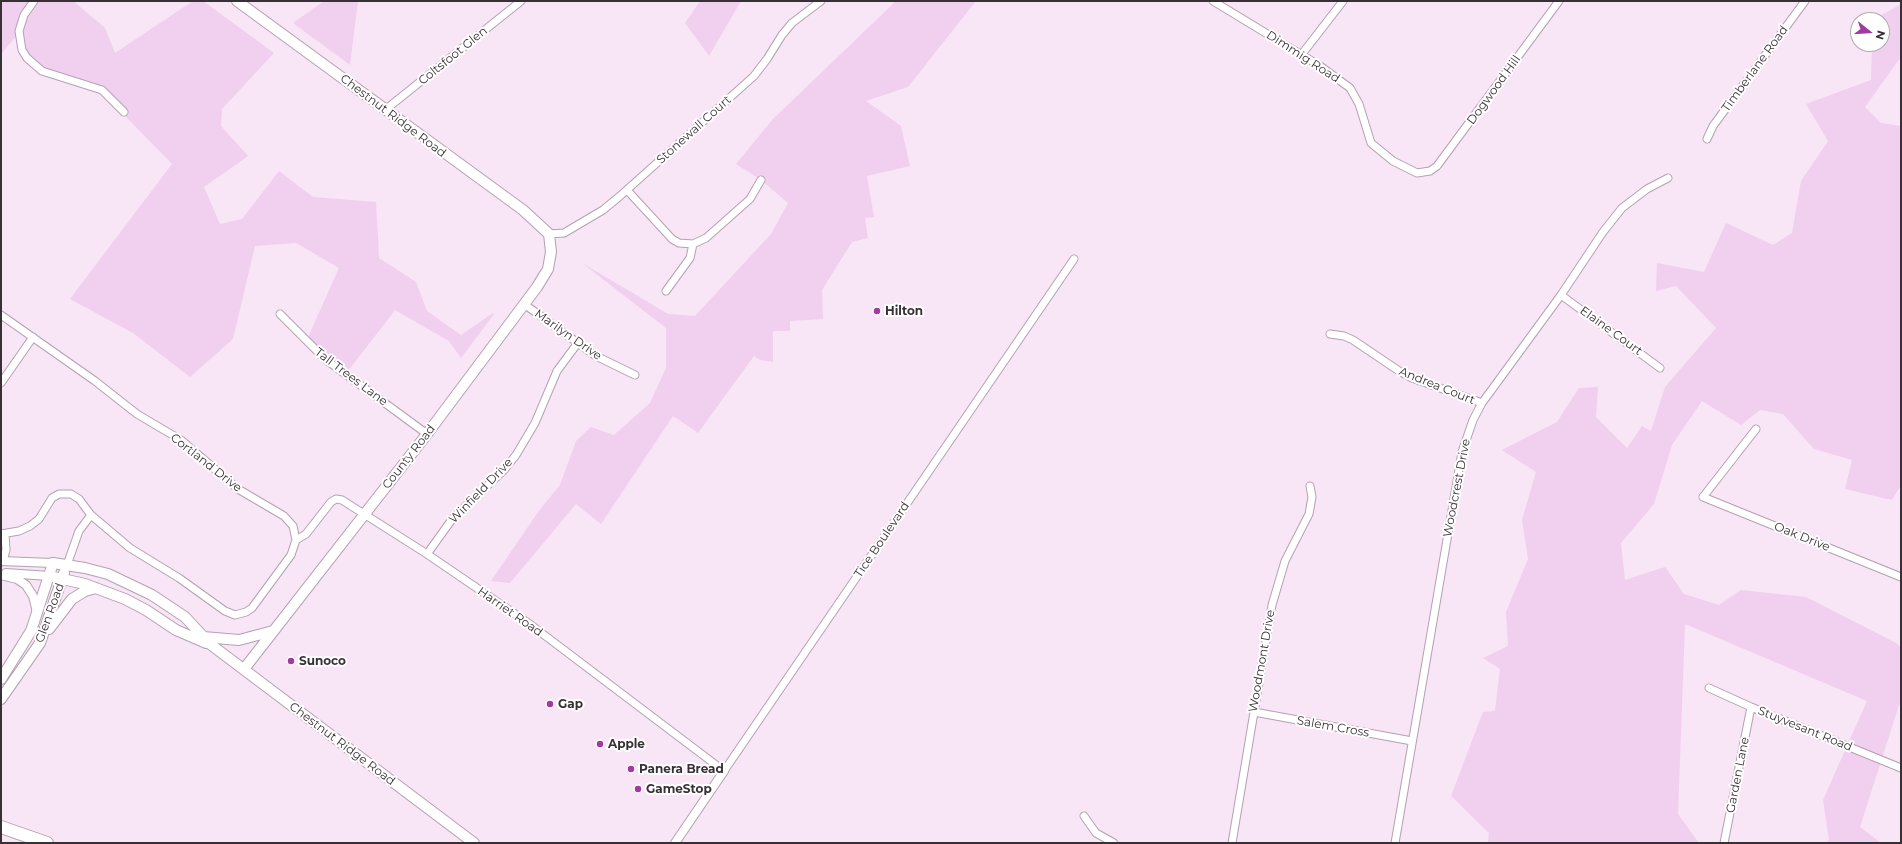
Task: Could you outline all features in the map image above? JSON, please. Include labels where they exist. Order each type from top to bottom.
[{"type":"highway","points":[[1,827],[47,843]]},
{"type":"main road","name":"Chestnut Ridge Road","points":[[237,1],[523,210],[548,234]]},
{"type":"main road","name":"County Road","points":[[244,670],[365,514],[524,304],[548,269],[551,252],[548,234]]},
{"type":"main road","name":"Chestnut Ridge Road","points":[[54,563],[108,574],[141,588],[185,617],[210,644],[474,843]]},
{"type":"main road","name":"Glen Road","points":[[1,679],[25,641],[37,613],[54,563]]},
{"type":"main road","name":"Glen Road","points":[[1,699],[40,643],[67,565]]},
{"type":"main road","name":"Chestnut Ridge Road","points":[[49,576],[62,578],[96,588],[135,604],[176,630],[210,644]]},
{"type":"main road","points":[[40,643],[72,599],[81,593],[96,588]]},
{"type":"main road","points":[[203,637],[239,640],[273,631]]},
{"type":"street","points":[[34,1],[24,15],[19,31],[22,50],[27,58],[42,71],[102,90],[124,112]]},
{"type":"street","name":"Coltsfoot Glen","points":[[385,110],[521,1]]},
{"type":"street","name":"Stonewall Court","points":[[548,234],[564,233],[584,222],[603,210],[627,190],[754,76],[792,23],[821,1]]},
{"type":"street","name":"Dimmig Road","points":[[1213,1],[1302,54],[1334,75],[1350,88],[1359,104],[1368,137],[1376,149],[1411,171],[1423,173]]},
{"type":"street","points":[[1302,54],[1343,1]]},
{"type":"street","name":"Dogwood Hill","points":[[1423,173],[1438,166],[1559,1]]},
{"type":"street","name":"Timberlane Road","points":[[1707,138],[1713,126],[1805,1]]},
{"type":"street","name":"Woodcrest Drive","points":[[1395,843],[1462,452],[1467,435],[1482,403],[1561,295],[1603,232],[1622,208],[1647,189],[1668,178]]},
{"type":"street","points":[[627,190],[672,239],[679,243],[693,244],[706,238],[750,199],[761,180]]},
{"type":"street","points":[[666,291],[690,258],[693,244]]},
{"type":"street","name":"Tice Boulevard","points":[[675,843],[1074,259]]},
{"type":"street","name":"Elaine Court","points":[[1561,295],[1660,368]]},
{"type":"street","name":"Marilyn Drive","points":[[524,304],[577,344],[603,361],[635,375]]},
{"type":"street","name":"Tall Trees Lane","points":[[280,314],[325,359],[426,434]]},
{"type":"street","name":"Cortland Drive","points":[[1,315],[96,381],[137,414],[182,440],[238,489],[284,516],[293,526],[296,540]]},
{"type":"street","name":"Andrea Court","points":[[1330,334],[1344,336],[1353,340],[1399,372],[1412,378],[1482,403]]},
{"type":"street","points":[[1,383],[33,337]]},
{"type":"street","name":"Winfield Drive","points":[[427,554],[453,518],[504,470],[516,455],[534,423],[556,371],[577,344]]},
{"type":"street","name":"Oak Drive","points":[[1756,429],[1703,497],[1901,577]]},
{"type":"street","name":"Woodmont Drive","points":[[1232,843],[1272,604],[1277,582],[1297,535],[1309,514],[1312,497],[1310,486]]},
{"type":"street","points":[[2,561],[6,550],[3,534],[25,528],[36,523],[42,516],[48,502],[59,494],[67,493],[75,496],[91,516],[130,548],[180,578],[225,611],[232,614],[243,614],[252,608],[291,555],[296,540]]},
{"type":"street","name":"Harriet Road","points":[[296,540],[306,534],[334,500],[342,500],[427,554],[531,625],[724,771]]},
{"type":"street","points":[[67,565],[79,531],[91,516]]},
{"type":"street","name":"Chestnut Ridge Road","points":[[2,561],[54,563]]},
{"type":"street","points":[[1,574],[17,579],[26,585],[33,596],[37,613]]},
{"type":"street","name":"Chestnut Ridge Road","points":[[1,574],[49,576]]},
{"type":"street","name":"Stuyvesant Road","points":[[1709,688],[1751,707],[1901,768]]},
{"type":"street","name":"Garden Lane","points":[[1724,843],[1751,707]]},
{"type":"street","name":"Salem Cross","points":[[1254,712],[1412,741]]},
{"type":"street","points":[[1084,816],[1096,833],[1114,843]]},
{"type":"street","name":"Tice Boulevard","points":[[679,843],[690,820]]},
{"type":"shaded area","points":[[1,1],[29,1],[32,6],[37,1],[73,1],[105,28],[115,53],[193,1],[203,1],[274,53],[222,109],[221,126],[248,156],[204,187],[220,224],[242,219],[279,171],[313,197],[376,202],[379,258],[416,282],[427,311],[461,335],[493,313],[494,314],[461,358],[449,341],[395,310],[345,375],[305,344],[339,268],[296,243],[255,246],[233,339],[190,377],[133,333],[70,299],[172,164],[96,86],[33,66],[18,34],[1,54]]},
{"type":"shaded area","points":[[324,1],[358,1],[350,65],[293,23]]},
{"type":"shaded area","points":[[700,1],[741,1],[709,56],[685,23]]},
{"type":"shaded area","points":[[896,1],[976,1],[908,87],[866,101],[901,126],[910,166],[867,176],[874,217],[865,218],[868,238],[852,242],[822,290],[823,319],[790,321],[790,331],[773,331],[773,362],[760,360],[754,356],[698,433],[673,416],[601,524],[576,504],[510,583],[491,581],[538,512],[560,485],[576,441],[591,427],[614,435],[650,403],[666,368],[666,328],[582,263],[668,314],[695,316],[771,234],[788,203],[761,180],[736,164],[773,119]]},
{"type":"shaded area","points":[[1901,4],[1901,57],[1865,107],[1881,123],[1901,126],[1901,485],[1892,500],[1845,489],[1852,460],[1814,449],[1783,414],[1760,410],[1741,425],[1702,401],[1672,445],[1654,504],[1621,543],[1625,580],[1665,567],[1684,594],[1719,605],[1741,590],[1806,597],[1898,644],[1901,648],[1901,704],[1899,705],[1860,827],[1881,843],[1826,843],[1829,840],[1823,800],[1867,701],[1685,624],[1678,814],[1699,843],[1488,843],[1489,833],[1451,796],[1483,712],[1495,711],[1500,669],[1483,658],[1508,646],[1506,612],[1528,559],[1522,520],[1536,472],[1502,450],[1557,422],[1579,388],[1598,387],[1596,417],[1627,448],[1642,426],[1651,431],[1665,387],[1716,328],[1676,286],[1656,291],[1657,263],[1704,272],[1726,223],[1773,245],[1792,233],[1801,181],[1828,141],[1806,104],[1871,80],[1872,52],[1890,52],[1890,12],[1887,12]]},
{"type":"place","name":"Hilton","points":[[877,311]]},
{"type":"place","name":"Sunoco","points":[[291,661]]},
{"type":"place","name":"Gap","points":[[550,704]]},
{"type":"place","name":"Apple","points":[[600,744]]},
{"type":"place","name":"Panera Bread","points":[[631,769]]},
{"type":"place","name":"GameStop","points":[[638,789]]}]
